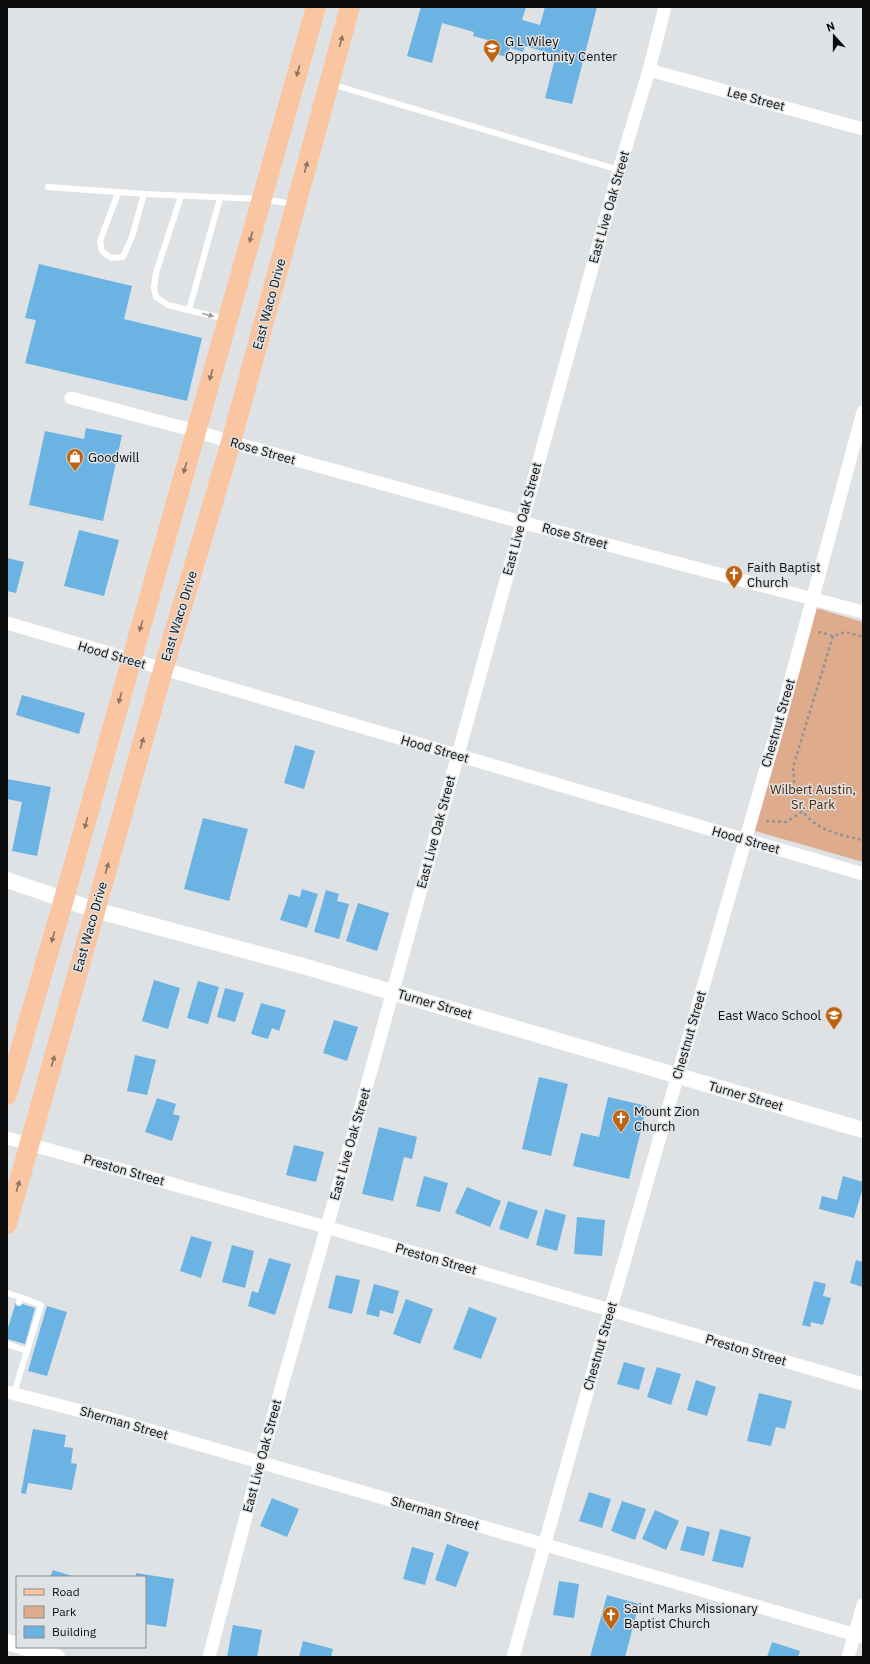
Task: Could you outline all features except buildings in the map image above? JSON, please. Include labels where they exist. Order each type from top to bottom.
[{"type":"main road","points":[[7,1095],[64,899],[316,7]]},
{"type":"main road","name":"East Waco Drive","points":[[7,1224],[163,670],[231,442],[350,7]]},
{"type":"street","name":"East Live Oak Street","points":[[209,1657],[260,1462],[392,992],[619,170],[649,70],[665,7]]},
{"type":"street","name":"Lee Street","points":[[649,70],[863,129]]},
{"type":"street","name":"Rose Street","points":[[71,398],[196,431],[522,522],[863,612]]},
{"type":"street","name":"Chestnut Street","points":[[513,1657],[610,1310],[747,835],[863,412]]},
{"type":"street","name":"Hood Street","points":[[7,624],[457,755],[747,835],[863,874]]},
{"type":"street","name":"Turner Street","points":[[7,880],[95,910],[303,966],[863,1130]]},
{"type":"street","name":"Preston Street","points":[[7,1138],[326,1227],[863,1384]]},
{"type":"street","name":"Sherman Street","points":[[11,1392],[104,1417],[859,1636]]},
{"type":"street","points":[[848,1657],[859,1636],[863,1605]]},
{"type":"street","points":[[27,1648],[57,1657]]},
{"type":"lane","points":[[329,83],[619,170]]},
{"type":"lane","points":[[48,187],[118,193],[261,199],[296,204]]},
{"type":"lane","points":[[118,193],[100,241],[102,251],[111,258],[123,257],[132,237],[144,194]]},
{"type":"lane","points":[[181,196],[156,273],[154,288],[156,297],[168,305],[227,319]]},
{"type":"lane","points":[[189,310],[220,198]]},
{"type":"lane","points":[[7,1293],[20,1300],[41,1304],[27,1352],[11,1392]]},
{"type":"lane","points":[[7,1342],[27,1352]]},
{"type":"path","points":[[804,628],[833,636],[846,632],[863,637]]},
{"type":"path","points":[[833,636],[793,767],[796,799],[802,812],[820,827],[834,834],[863,840]]},
{"type":"path","points":[[747,835],[768,821],[786,822],[802,812]]},
{"type":"green space","name":"Wilbert Austin, Sr. Park","points":[[816,608],[863,622],[863,862],[752,830]]},
{"type":"place","name":"G L Wiley Opportunity Center","points":[[492,63]]},
{"type":"place","name":"Goodwill","points":[[75,472]]},
{"type":"place","name":"Faith Baptist Church","points":[[734,589]]},
{"type":"place","name":"East Waco School","points":[[834,1030]]},
{"type":"place","name":"Mount Zion Church","points":[[621,1133]]},
{"type":"place","name":"Saint Marks Missionary Baptist Church","points":[[611,1630]]}]
